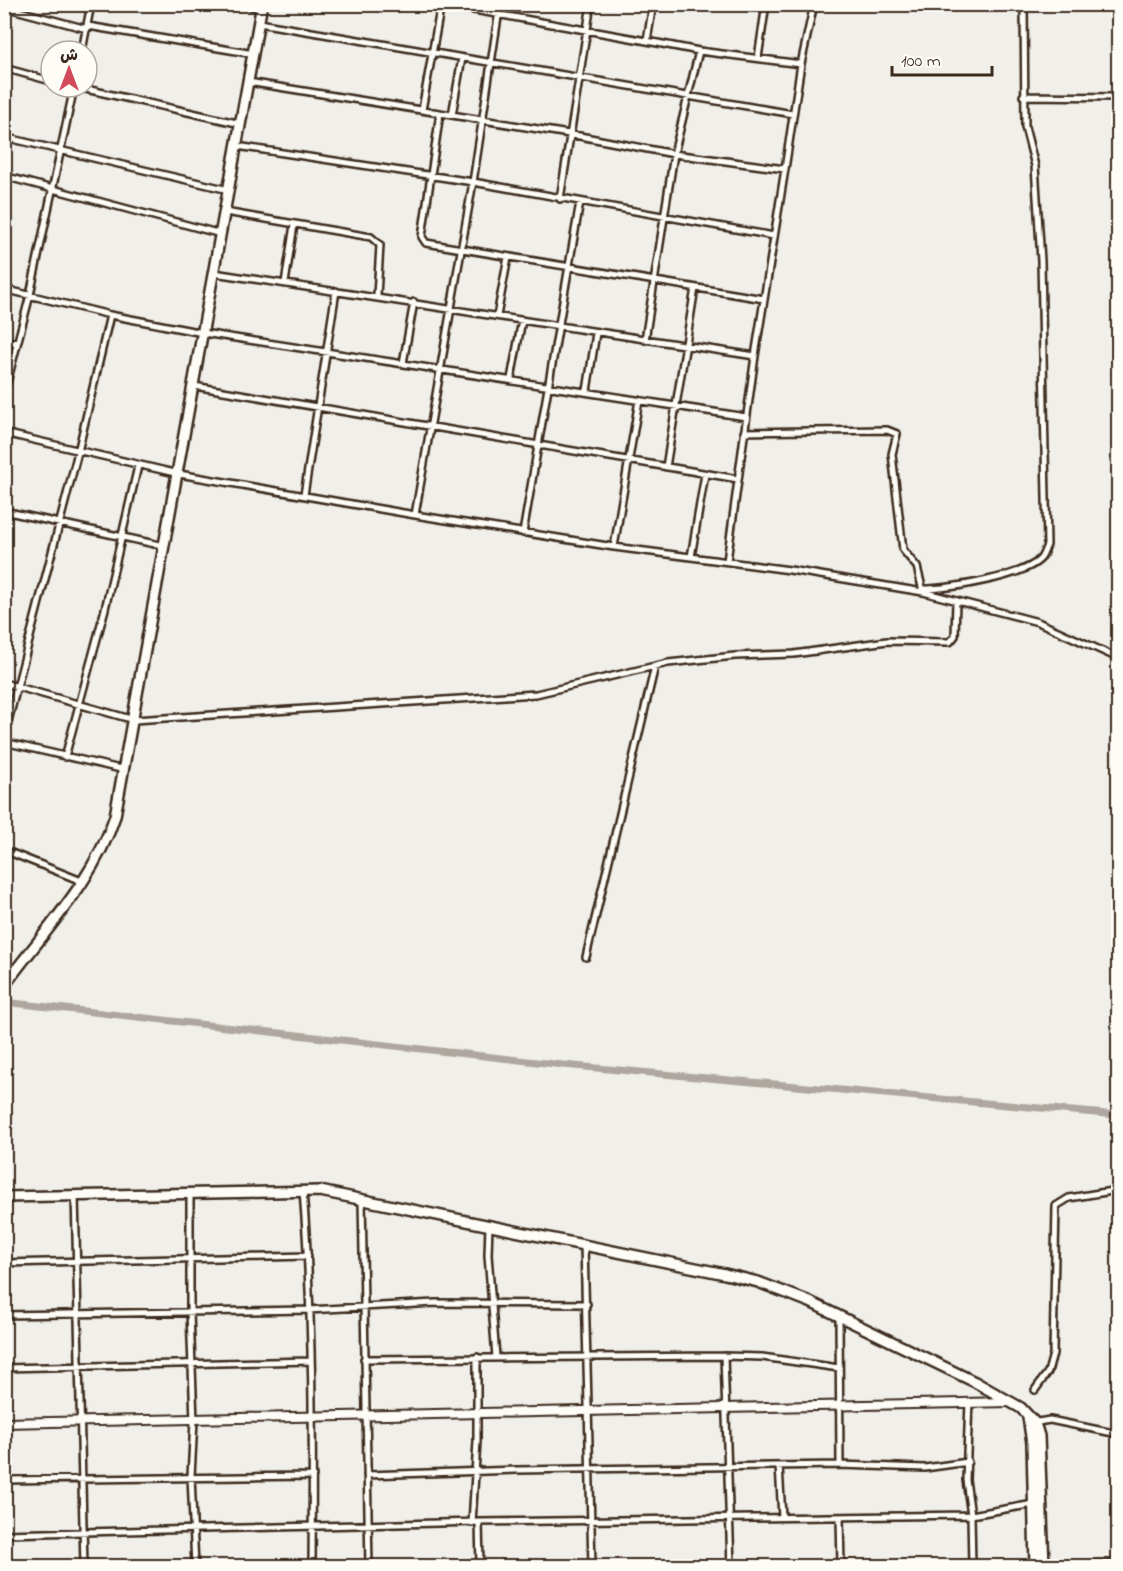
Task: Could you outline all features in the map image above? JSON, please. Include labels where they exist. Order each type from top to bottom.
[{"type":"main road","points":[[4,986],[84,882],[111,830],[125,770],[262,7]]},
{"type":"main road","points":[[4,1197],[303,1191],[362,1198],[758,1282],[839,1315],[1014,1402],[1040,1436],[1044,1566]]},
{"type":"main road","points":[[1030,1420],[1035,1566]]},
{"type":"street","points":[[85,39],[91,4]]},
{"type":"street","points":[[243,4],[262,7]]},
{"type":"street","points":[[415,515],[473,182],[501,4]]},
{"type":"street","points":[[560,199],[568,134],[580,79],[591,4]]},
{"type":"street","points":[[647,40],[653,4]]},
{"type":"street","points":[[758,58],[766,4]]},
{"type":"street","points":[[727,561],[755,356],[801,64],[814,4]]},
{"type":"street","points":[[923,591],[943,589],[1010,574],[1036,562],[1042,557],[1047,545],[1041,261],[1035,166],[1025,127],[1024,4]]},
{"type":"street","points":[[422,110],[434,54],[441,5],[699,51],[801,64]]},
{"type":"street","points":[[4,7],[87,28],[254,54]]},
{"type":"street","points":[[259,23],[793,114]]},
{"type":"street","points":[[645,340],[674,154],[699,51]]},
{"type":"street","points":[[452,115],[462,58]]},
{"type":"street","points":[[4,68],[39,78]]},
{"type":"street","points":[[248,82],[568,134],[674,154],[785,169]]},
{"type":"street","points":[[99,92],[241,124]]},
{"type":"street","points":[[1023,96],[1119,97]]},
{"type":"street","points":[[4,394],[30,295],[73,99]]},
{"type":"street","points":[[440,113],[423,240],[434,246],[764,299]]},
{"type":"street","points":[[4,137],[229,190]]},
{"type":"street","points":[[237,146],[473,182],[774,236]]},
{"type":"street","points":[[4,176],[221,234]]},
{"type":"street","points":[[523,532],[580,202]]},
{"type":"street","points":[[225,212],[360,235],[377,241],[380,252],[377,296]]},
{"type":"street","points":[[285,283],[294,225]]},
{"type":"street","points":[[496,316],[508,257]]},
{"type":"street","points":[[214,273],[450,307],[557,327],[755,356]]},
{"type":"street","points":[[666,467],[695,288]]},
{"type":"street","points":[[4,289],[110,315],[203,333],[746,417]]},
{"type":"street","points":[[304,495],[336,291]]},
{"type":"street","points":[[403,363],[414,302]]},
{"type":"street","points":[[4,737],[78,452],[110,315]]},
{"type":"street","points":[[511,379],[522,320]]},
{"type":"street","points":[[587,391],[596,333]]},
{"type":"street","points":[[4,340],[17,343]]},
{"type":"street","points":[[194,386],[738,479]]},
{"type":"street","points":[[614,547],[639,400]]},
{"type":"street","points":[[744,432],[887,430],[897,434],[892,454],[903,550],[917,567],[923,591]]},
{"type":"street","points":[[4,434],[138,466],[415,515],[614,547],[727,561],[923,591],[1056,628],[1089,647],[1119,658]]},
{"type":"street","points":[[65,757],[81,704],[138,466]]},
{"type":"street","points":[[691,556],[705,474]]},
{"type":"street","points":[[4,511],[164,546]]},
{"type":"street","points":[[4,683],[134,720],[536,694],[655,666],[711,657],[794,654],[887,641],[950,642],[956,636],[956,601]]},
{"type":"street","points":[[586,957],[655,666]]},
{"type":"street","points":[[4,742],[125,770]]},
{"type":"street","points":[[4,850],[84,882]]},
{"type":"street","points":[[4,966],[16,970]]},
{"type":"street","points":[[1035,1390],[1048,1371],[1053,1354],[1056,1206],[1069,1198],[1119,1190]]},
{"type":"street","points":[[303,1191],[308,1256],[312,1418],[312,1566]]},
{"type":"street","points":[[190,1193],[190,1312],[194,1420],[191,1476],[195,1566]]},
{"type":"street","points":[[75,1196],[84,1566]]},
{"type":"street","points":[[362,1198],[369,1566]]},
{"type":"street","points":[[489,1225],[491,1304],[496,1357]]},
{"type":"street","points":[[584,1245],[590,1412],[592,1566]]},
{"type":"street","points":[[4,1263],[308,1256]]},
{"type":"street","points":[[4,1315],[308,1310],[363,1306],[587,1304]]},
{"type":"street","points":[[839,1315],[840,1465]]},
{"type":"street","points":[[364,1359],[724,1356],[762,1357],[839,1368]]},
{"type":"street","points":[[724,1356],[728,1409],[731,1566]]},
{"type":"street","points":[[472,1523],[477,1357]]},
{"type":"street","points":[[4,1368],[310,1361]]},
{"type":"street","points":[[969,1402],[966,1480],[972,1566]]},
{"type":"street","points":[[4,1423],[1014,1402]]},
{"type":"street","points":[[1030,1420],[1050,1420],[1119,1434]]},
{"type":"street","points":[[367,1475],[840,1465],[925,1468],[968,1462]]},
{"type":"street","points":[[779,1466],[782,1517]]},
{"type":"street","points":[[4,1480],[313,1476]]},
{"type":"street","points":[[4,1534],[368,1527],[479,1522],[970,1515],[1034,1504]]},
{"type":"street","points":[[840,1517],[841,1566]]},
{"type":"street","points":[[479,1522],[480,1566]]},
{"type":"street","points":[[1053,1566],[1119,1564]]},
{"type":"waterway","points":[[4,1002],[563,1065],[1118,1115]]}]
